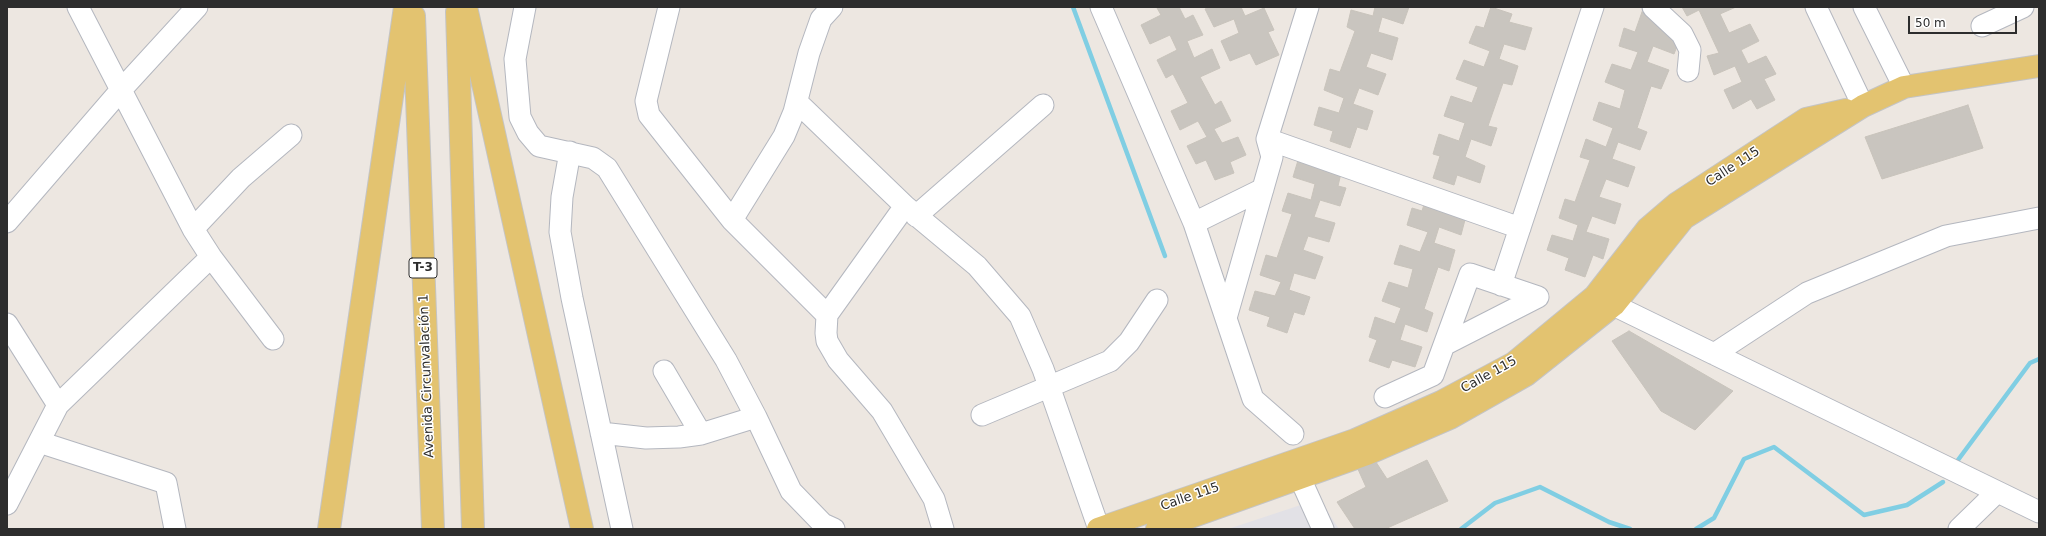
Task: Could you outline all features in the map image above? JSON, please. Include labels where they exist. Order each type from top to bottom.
[{"type":"main road","points":[[329,529],[405,7]]},
{"type":"main road","name":"Avenida Circunvalación 1","points":[[413,7],[434,529]]},
{"type":"main road","points":[[457,7],[473,529]]},
{"type":"main road","points":[[466,7],[582,529]]},
{"type":"main road","name":"Calle 115","points":[[1156,529],[1367,454],[1450,418],[1526,375],[1605,300],[1648,228],[1676,204],[1806,119],[1863,106],[1904,87],[2039,66]]},
{"type":"main road","name":"Calle 115","points":[[1099,529],[1355,440],[1441,402],[1514,363],[1605,300]]},
{"type":"street","points":[[78,7],[120,91],[193,229],[211,257],[273,339]]},
{"type":"street","points":[[7,222],[120,91],[197,7]]},
{"type":"street","points":[[525,7],[515,59],[520,117],[528,133],[539,146],[593,158],[607,168],[726,360],[756,417],[791,491],[823,524],[834,529]]},
{"type":"street","points":[[669,7],[646,101],[649,115],[732,220],[827,315]]},
{"type":"street","points":[[732,220],[784,136],[821,19],[832,7]]},
{"type":"street","points":[[1101,7],[1194,223],[1253,399],[1293,434]]},
{"type":"street","points":[[1226,318],[1272,157],[1267,139],[1308,7]]},
{"type":"street","points":[[1501,285],[1593,7]]},
{"type":"street","points":[[1653,7],[1682,34],[1690,50],[1688,71]]},
{"type":"street","points":[[1816,7],[1863,106]]},
{"type":"street","points":[[1864,7],[1904,87]]},
{"type":"street","points":[[1982,26],[2023,7]]},
{"type":"street","points":[[796,102],[910,211],[977,266],[1020,316],[1050,387],[1099,529]]},
{"type":"street","points":[[943,529],[934,499],[882,410],[838,360],[827,341],[827,315],[910,211],[1043,105]]},
{"type":"street","points":[[193,229],[241,178],[291,135]]},
{"type":"street","points":[[1267,139],[1520,228]]},
{"type":"street","points":[[570,152],[562,197],[560,232],[572,298],[622,529]]},
{"type":"street","points":[[1194,223],[1263,189]]},
{"type":"street","points":[[1714,354],[1807,293],[1946,236],[2039,218]]},
{"type":"street","points":[[7,504],[58,405],[211,257]]},
{"type":"street","points":[[1385,397],[1433,374],[1444,344],[1470,274],[1538,297],[1444,344]]},
{"type":"street","points":[[982,415],[1110,361],[1129,342],[1157,300]]},
{"type":"street","points":[[1605,300],[2039,512]]},
{"type":"street","points":[[7,324],[58,405]]},
{"type":"street","points":[[664,371],[701,434]]},
{"type":"street","points":[[601,433],[646,438],[679,437],[701,434],[756,417]]},
{"type":"street","points":[[39,442],[166,484],[175,529]]},
{"type":"street","points":[[1300,478],[1323,529]]},
{"type":"street","points":[[1959,529],[1997,492]]},
{"type":"shaded area","points":[[1319,499],[1339,529],[1228,529]]},
{"type":"building","points":[[1179,7],[1185,19],[1193,15],[1203,35],[1187,41],[1194,58],[1212,49],[1220,68],[1200,77],[1215,105],[1221,101],[1231,121],[1214,129],[1222,143],[1238,137],[1246,155],[1230,162],[1234,173],[1215,180],[1206,160],[1196,164],[1187,146],[1207,137],[1198,121],[1180,130],[1171,111],[1188,103],[1173,74],[1166,78],[1157,60],[1177,50],[1170,35],[1150,44],[1141,25],[1161,15],[1157,8]]},
{"type":"building","points":[[1209,7],[1241,7],[1245,16],[1264,8],[1274,30],[1268,32],[1279,55],[1256,65],[1250,53],[1230,61],[1221,41],[1239,33],[1234,19],[1214,27],[1205,9]]},
{"type":"building","points":[[1375,7],[1409,7],[1403,24],[1382,17],[1378,32],[1398,38],[1392,60],[1371,53],[1366,67],[1386,74],[1378,95],[1359,88],[1353,104],[1373,111],[1367,130],[1357,127],[1350,148],[1330,141],[1333,131],[1314,125],[1319,107],[1339,113],[1344,98],[1324,90],[1330,69],[1340,72],[1355,31],[1347,27],[1351,10],[1373,16]]},
{"type":"building","points":[[1491,7],[1512,14],[1509,22],[1532,28],[1525,50],[1504,44],[1499,59],[1518,66],[1512,85],[1503,83],[1488,126],[1497,128],[1491,146],[1471,139],[1465,157],[1485,166],[1480,183],[1457,175],[1454,185],[1433,178],[1440,156],[1433,154],[1439,134],[1459,141],[1465,123],[1444,116],[1451,96],[1472,103],[1478,87],[1456,79],[1464,60],[1484,67],[1490,51],[1469,43],[1476,26],[1484,28]]},
{"type":"building","points":[[1682,7],[1736,7],[1720,14],[1729,33],[1750,24],[1759,41],[1741,50],[1748,64],[1766,56],[1776,74],[1764,79],[1775,100],[1757,109],[1751,99],[1733,109],[1724,90],[1742,82],[1735,66],[1714,75],[1707,56],[1719,53],[1699,10],[1687,16]]},
{"type":"building","points":[[1642,12],[1661,18],[1658,27],[1681,36],[1674,54],[1653,46],[1647,62],[1669,70],[1661,89],[1651,86],[1637,128],[1647,132],[1640,150],[1618,142],[1612,159],[1635,167],[1628,187],[1606,179],[1599,197],[1621,204],[1615,224],[1592,216],[1586,232],[1609,239],[1603,259],[1593,255],[1585,277],[1565,270],[1569,258],[1547,250],[1552,235],[1573,241],[1578,225],[1559,218],[1565,199],[1575,202],[1590,160],[1580,157],[1586,139],[1606,147],[1613,128],[1593,120],[1599,102],[1620,109],[1625,90],[1605,82],[1612,64],[1631,70],[1638,52],[1619,46],[1624,28],[1635,32]]},
{"type":"building","points":[[1968,105],[1983,148],[1882,179],[1865,137]]},
{"type":"building","points":[[1299,157],[1342,169],[1338,186],[1346,188],[1340,206],[1320,200],[1314,217],[1335,223],[1329,242],[1308,236],[1303,250],[1323,257],[1315,279],[1294,273],[1289,290],[1310,297],[1304,315],[1294,312],[1287,333],[1267,326],[1270,317],[1249,310],[1255,291],[1275,296],[1281,282],[1260,275],[1266,255],[1277,258],[1292,214],[1282,211],[1288,193],[1311,200],[1315,184],[1293,177]]},
{"type":"building","points":[[1426,198],[1466,216],[1461,235],[1439,227],[1434,243],[1455,250],[1449,271],[1438,267],[1424,309],[1433,313],[1427,332],[1405,324],[1400,340],[1422,347],[1415,367],[1392,360],[1389,368],[1369,361],[1377,340],[1369,337],[1375,317],[1395,324],[1401,308],[1382,301],[1389,282],[1408,288],[1413,269],[1394,264],[1400,245],[1420,252],[1428,232],[1407,225],[1412,208],[1422,211]]},
{"type":"building","points":[[1629,331],[1733,391],[1695,430],[1661,411],[1612,341]]},
{"type":"building","points":[[1374,459],[1387,479],[1427,460],[1448,501],[1385,529],[1355,529],[1337,502],[1366,487],[1357,467]]},
{"type":"waterway","points":[[1073,7],[1165,256]]},
{"type":"waterway","points":[[1958,460],[2030,363],[2039,359]]},
{"type":"waterway","points":[[1696,529],[1714,518],[1744,459],[1774,447],[1864,515],[1907,505],[1943,482]]},
{"type":"waterway","points":[[1461,529],[1495,503],[1540,487],[1609,522],[1630,529]]}]
